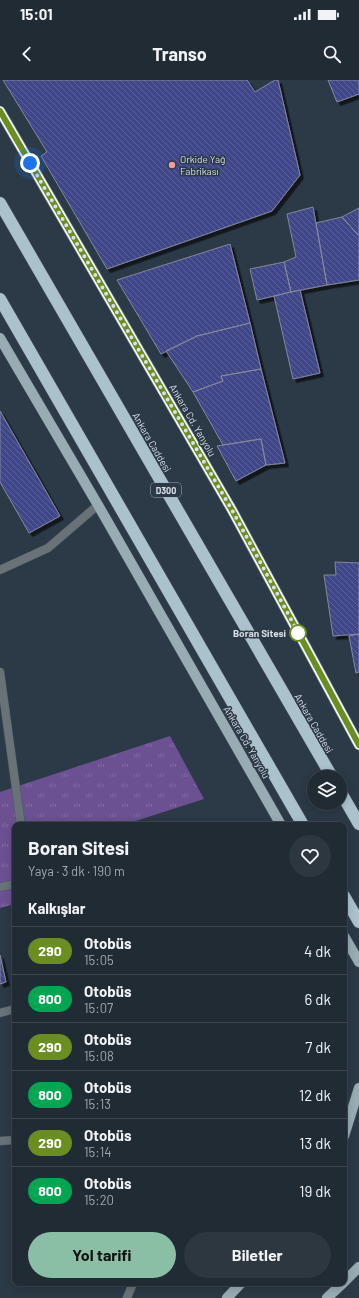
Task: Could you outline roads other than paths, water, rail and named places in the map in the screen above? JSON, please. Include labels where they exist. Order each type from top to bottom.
[{"type":"highway","name":"Ankara Caddesi","points":[[0,203],[328,770]]},
{"type":"highway","points":[[0,299],[301,822]]},
{"type":"highway","points":[[347,803],[359,824]]},
{"type":"highway","points":[[347,901],[359,922]]},
{"type":"main road","name":"Ankara Cd. Yanyolu","points":[[0,111],[232,510],[359,745]]},
{"type":"main road","name":"Ankara Cd. Yanyolu","points":[[0,338],[98,505],[278,822]]},
{"type":"main road","points":[[347,941],[359,962]]},
{"type":"main road","points":[[347,1126],[359,1088]]},
{"type":"main road","points":[[347,1278],[359,1267]]},
{"type":"main road","points":[[227,1298],[238,1286]]},
{"type":"main road","points":[[328,1298],[339,1286]]},
{"type":"street","points":[[0,570],[48,548],[98,505]]},
{"type":"street","points":[[0,672],[21,822]]},
{"type":"street","points":[[0,886],[12,884]]},
{"type":"street","points":[[0,1013],[12,1010]]},
{"type":"street","points":[[0,1140],[12,1140]]},
{"type":"street","points":[[127,1298],[132,1286]]},
{"type":"place","name":"Orkide Yağ Fabrikası","points":[[172,165]]},
{"type":"place","name":"Boran Sitesi","points":[[298,633]]}]
